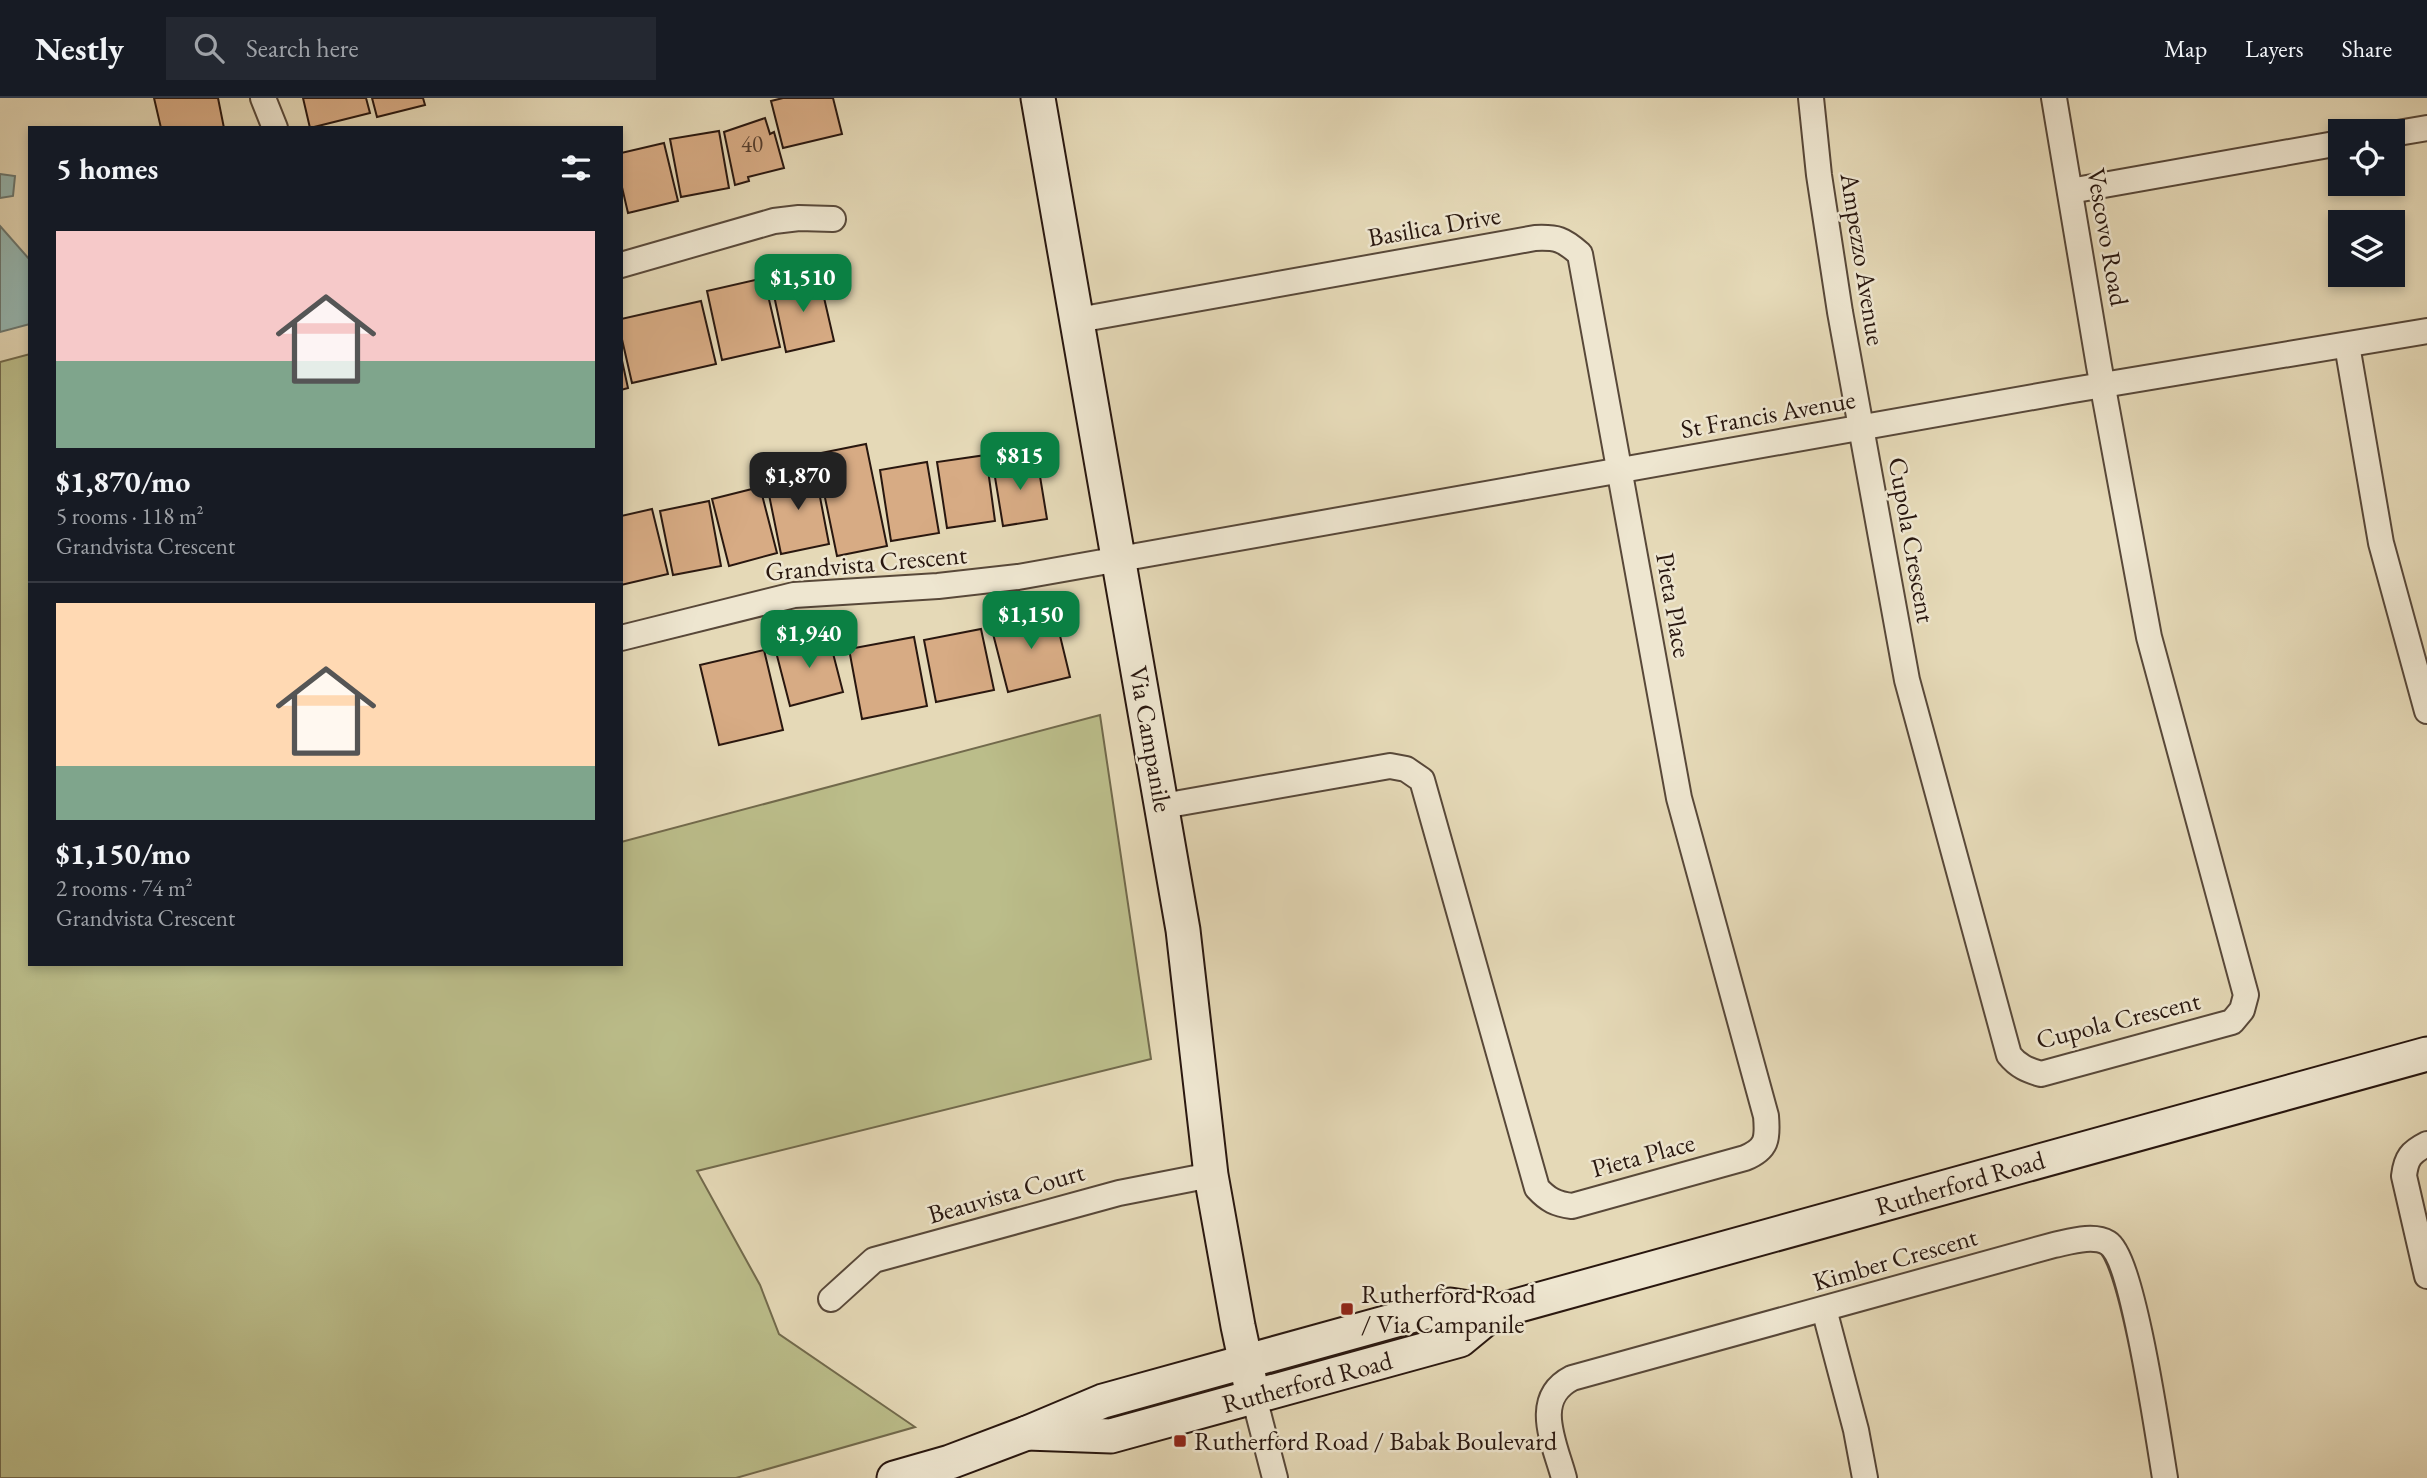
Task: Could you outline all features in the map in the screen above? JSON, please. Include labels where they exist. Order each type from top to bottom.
[{"type":"main road","name":"Via Campanile","points":[[1038,98],[1163,806],[1189,975],[1211,1175],[1250,1380]]},
{"type":"main road","name":"Rutherford Road","points":[[894,1478],[950,1462],[1103,1401],[1250,1380],[1450,1305],[1494,1312],[2427,1054]]},
{"type":"street","points":[[263,98],[274,126]]},
{"type":"street","name":"Ampezzo Avenue","points":[[1811,98],[1819,174],[1862,428]]},
{"type":"street","name":"Vescovo Road","points":[[2054,98],[2103,385]]},
{"type":"street","points":[[2405,132],[2427,128]]},
{"type":"street","points":[[2070,191],[2328,146]]},
{"type":"street","points":[[623,264],[774,221],[799,218],[833,219]]},
{"type":"street","name":"Basilica Drive","points":[[1078,320],[1522,240],[1556,237],[1580,254],[1620,470]]},
{"type":"street","name":"St Francis Avenue","points":[[1119,558],[2103,385],[2427,331]]},
{"type":"street","points":[[2347,345],[2381,543],[2427,711]]},
{"type":"street","name":"Cupola Crescent","points":[[1862,428],[1907,680],[2009,1055],[2027,1070],[2041,1074],[2232,1021],[2238,1017],[2246,1003],[2244,982],[2149,637],[2103,385]]},
{"type":"street","name":"Pieta Place","points":[[1163,806],[1361,770],[1390,766],[1406,769],[1422,780],[1429,797],[1537,1188],[1542,1194],[1558,1204],[1572,1206],[1756,1153],[1765,1144],[1766,1116],[1679,798],[1620,470]]},
{"type":"street","name":"Grandvista Crescent","points":[[623,638],[794,595],[989,582],[1119,558]]},
{"type":"street","points":[[2427,1144],[2413,1151],[2406,1161],[2404,1177],[2427,1276]]},
{"type":"street","name":"Beauvista Court","points":[[831,1299],[874,1261],[1119,1192],[1211,1175]]},
{"type":"street","name":"Kimber Crescent","points":[[1564,1478],[1549,1422],[1548,1407],[1561,1384],[1572,1378],[2054,1245],[2094,1239],[2108,1243],[2117,1253],[2143,1345],[2165,1478]]},
{"type":"street","points":[[1825,1309],[1856,1430],[1864,1478]]},
{"type":"street","points":[[1250,1380],[1275,1478]]},
{"type":"green space","points":[[28,355],[28,966],[623,966],[623,841],[1100,715],[1151,1059],[697,1171],[760,1285],[779,1334],[915,1427],[736,1478],[0,1478],[0,362]]},
{"type":"water","points":[[0,174],[15,176],[13,196],[0,198]]},
{"type":"water","points":[[0,226],[28,258],[28,325],[0,332]]},
{"type":"building","points":[[154,98],[218,98],[224,126],[161,126]]},
{"type":"building","points":[[303,98],[366,98],[370,113],[310,126]]},
{"type":"building","points":[[372,98],[423,98],[425,105],[377,117]]},
{"type":"building","points":[[783,98],[833,98],[842,134],[783,148],[771,101]]},
{"type":"building","points":[[765,118],[770,134],[774,132],[784,168],[748,177],[749,181],[735,185],[724,132]]},
{"type":"building","points":[[719,131],[729,188],[681,197],[670,139]]},
{"type":"building","points":[[664,143],[678,201],[628,213],[623,192],[623,153]]},
{"type":"building","points":[[819,276],[834,341],[786,352],[772,286]]},
{"type":"building","points":[[764,278],[780,347],[722,360],[707,291]]},
{"type":"building","points":[[701,301],[716,364],[632,383],[623,344],[623,319]]},
{"type":"building","points":[[623,365],[628,388],[623,389]]},
{"type":"building","points":[[866,444],[887,546],[837,556],[816,454]]},
{"type":"building","points":[[986,455],[995,521],[947,528],[937,462]]},
{"type":"building","points":[[1037,458],[1047,519],[1003,526],[993,465]]},
{"type":"building","points":[[927,462],[939,533],[891,541],[880,470]]},
{"type":"building","points":[[815,471],[829,544],[781,554],[766,480]]},
{"type":"building","points":[[760,487],[777,553],[729,566],[712,499]]},
{"type":"building","points":[[709,501],[721,566],[673,575],[660,511]]},
{"type":"building","points":[[652,509],[668,574],[623,585],[623,516]]},
{"type":"building","points":[[1054,611],[1070,677],[1008,692],[991,626]]},
{"type":"building","points":[[981,629],[994,690],[936,702],[924,640]]},
{"type":"building","points":[[828,634],[843,692],[790,706],[775,648]]},
{"type":"building","points":[[914,637],[927,706],[862,719],[849,649]]},
{"type":"building","points":[[764,650],[783,730],[719,745],[700,665]]},
{"type":"place","name":"Rutherford Road / Via Campanile","points":[[1347,1309]]},
{"type":"place","name":"Rutherford Road / Babak Boulevard","points":[[1180,1441]]}]
